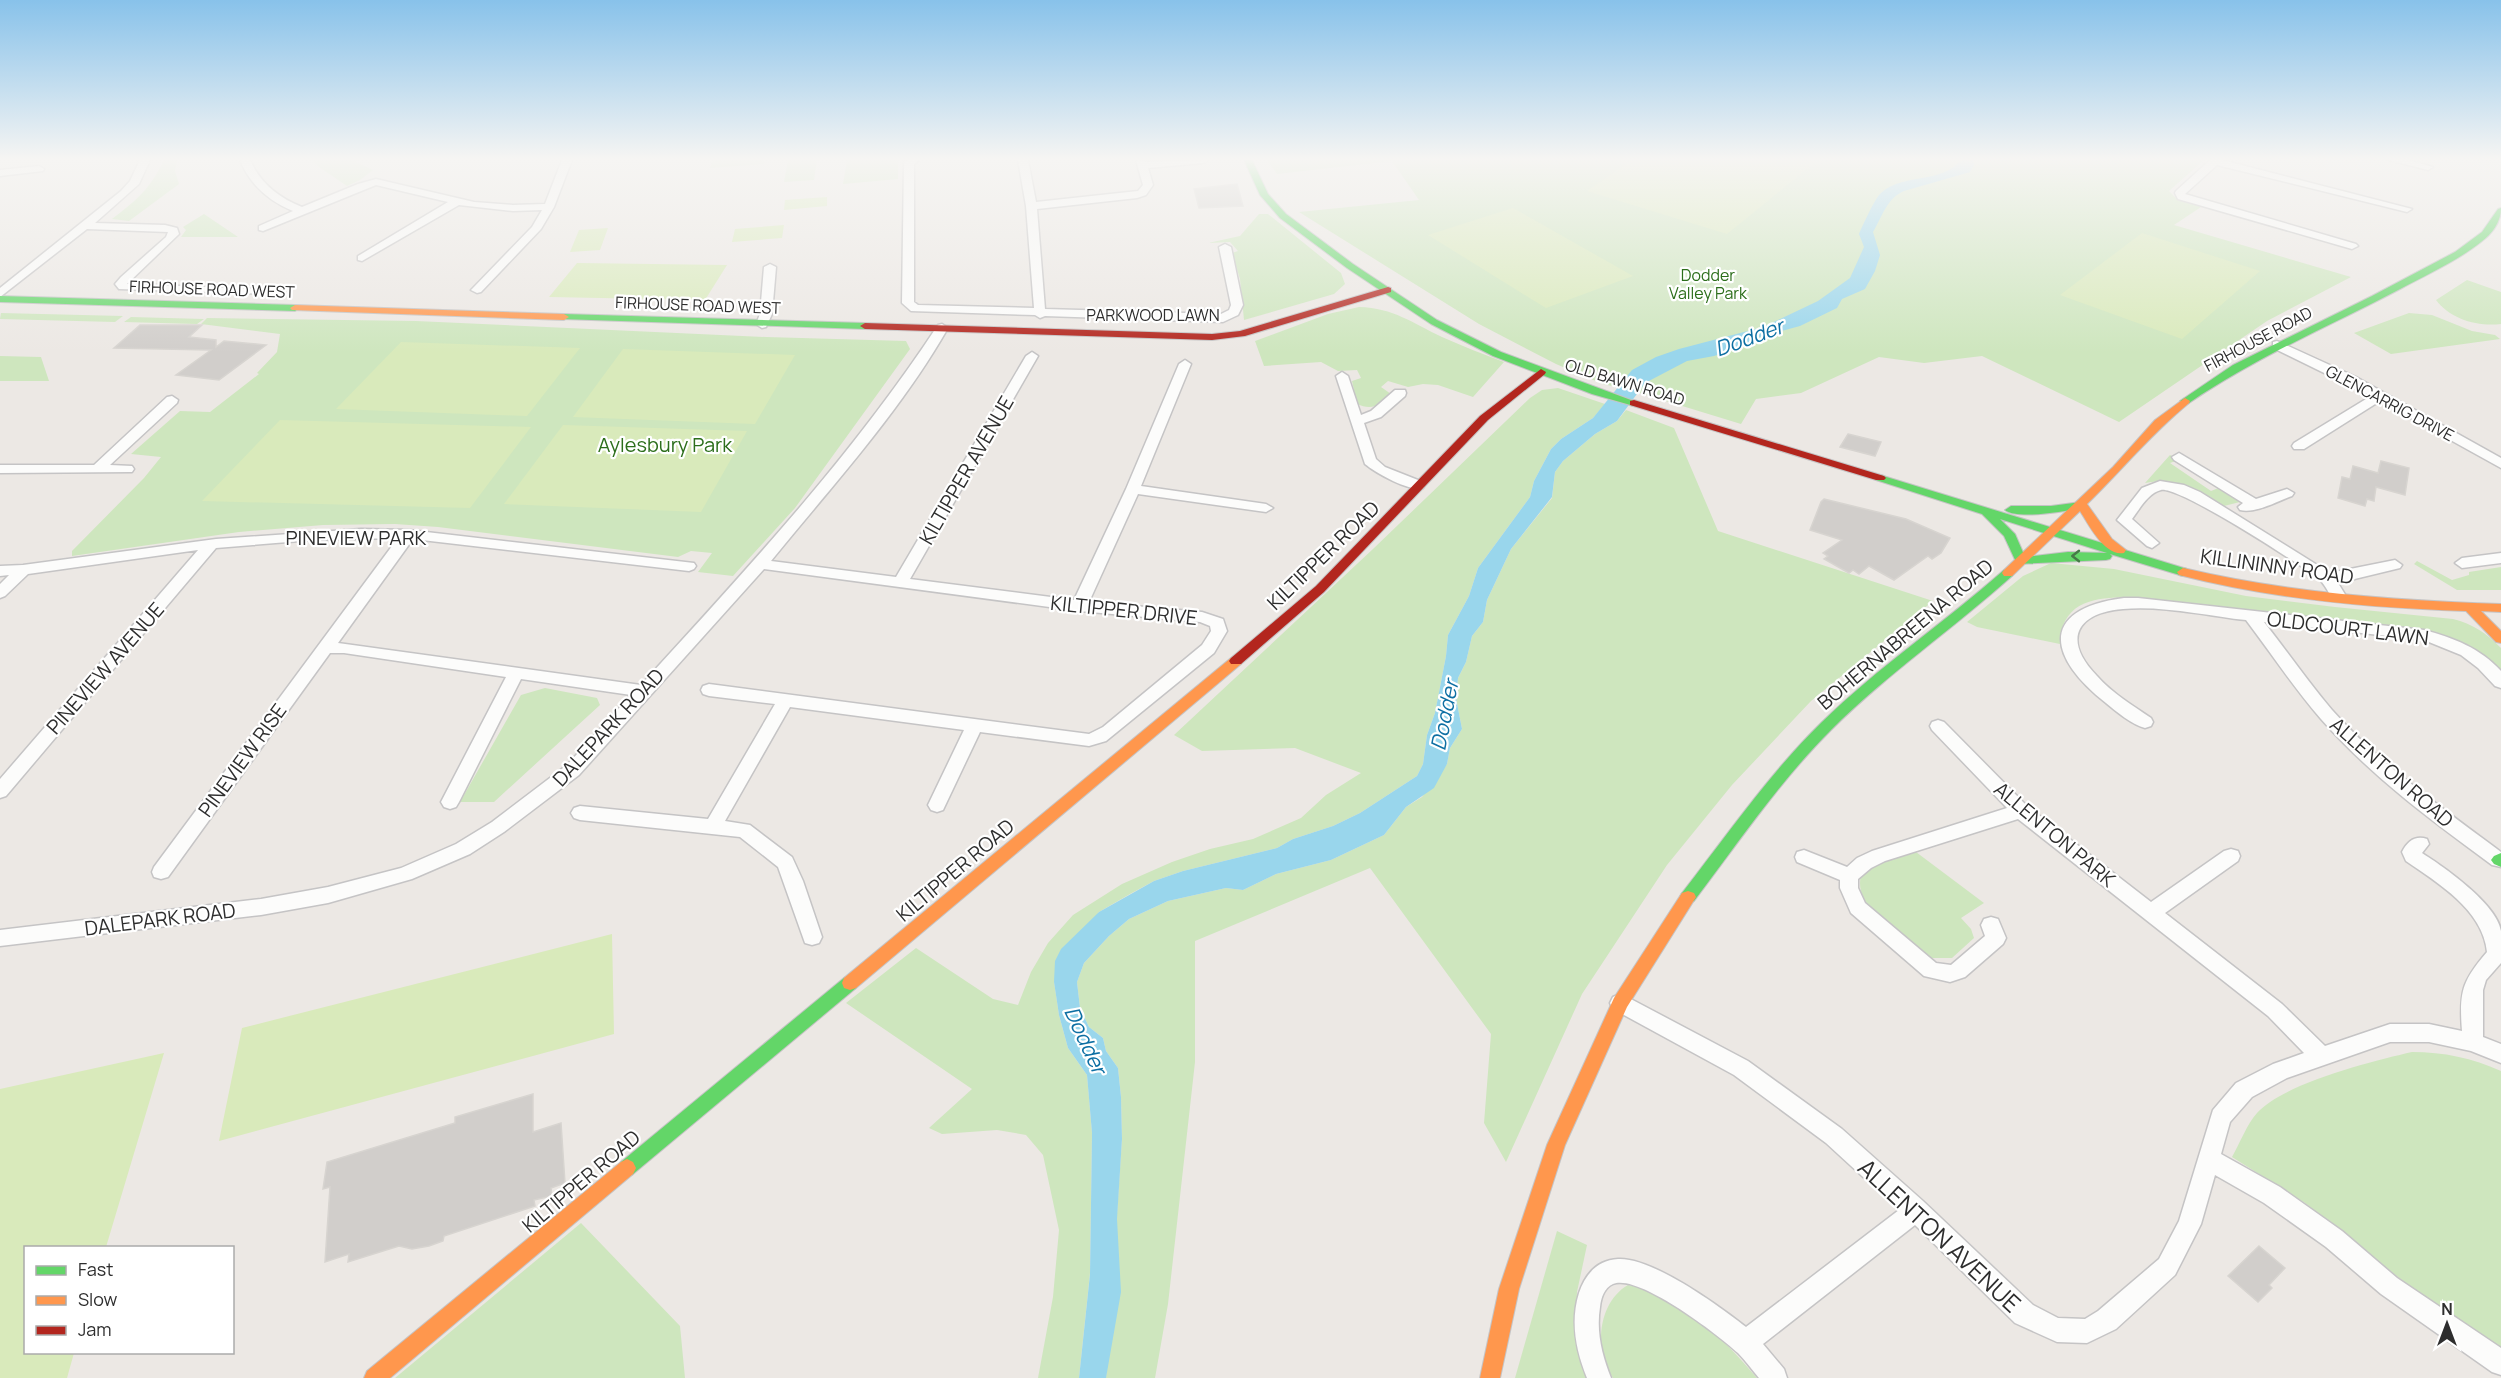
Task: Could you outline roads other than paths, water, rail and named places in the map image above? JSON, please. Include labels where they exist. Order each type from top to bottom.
[{"type":"main road","name":"OLD BAWN ROAD","points":[[1296,224],[1350,266],[1434,322],[1497,354],[1541,372],[1596,392],[2054,531]]},
{"type":"main road","name":"FIRHOUSE ROAD","points":[[2054,531],[2117,469],[2159,422],[2209,382],[2277,345],[2368,303],[2436,267],[2484,235],[2492,224]]},
{"type":"main road","points":[[1318,311],[1343,296],[1353,279],[1350,266]]},
{"type":"main road","name":"FIRHOUSE ROAD WEST","points":[[0,299],[1212,337],[1241,334],[1388,290]]},
{"type":"main road","points":[[1318,311],[1360,304],[1386,307],[1458,342],[1497,354]]},
{"type":"main road","name":"KILTIPPER ROAD","points":[[374,1378],[1208,686],[1320,589],[1484,418],[1541,372]]},
{"type":"main road","points":[[1980,508],[2051,510],[2081,505],[2108,542],[2131,558]]},
{"type":"main road","points":[[1980,508],[2004,526],[2012,536],[2021,561],[2068,555],[2131,558]]},
{"type":"main road","name":"KILLININNY ROAD","points":[[2054,531],[2131,558],[2221,581],[2338,596],[2501,608]]},
{"type":"main road","name":"BOHERNABREENA ROAD","points":[[1490,1378],[1509,1289],[1556,1145],[1620,1003],[1688,897],[1780,777],[1826,726],[1902,658],[2021,561],[2054,531]]},
{"type":"main road","points":[[2469,607],[2501,639]]},
{"type":"street","points":[[263,228],[271,224]]},
{"type":"street","points":[[362,258],[419,224]]},
{"type":"street","points":[[477,290],[525,242],[537,224]]},
{"type":"street","points":[[909,224],[908,303],[915,308],[1040,314],[1033,224]]},
{"type":"street","points":[[2277,224],[2352,246]]},
{"type":"street","points":[[0,294],[86,226],[173,230],[174,234],[170,239],[124,279],[121,284],[123,287],[264,292]]},
{"type":"street","name":"PARKWOOD LAWN","points":[[1040,314],[1223,318],[1234,312],[1238,305],[1225,247]]},
{"type":"street","points":[[762,324],[766,314],[770,267]]},
{"type":"street","name":"DALEPARK ROAD","points":[[0,938],[261,907],[328,895],[405,874],[463,849],[534,801],[573,770],[760,564],[864,438],[928,352],[942,328]]},
{"type":"street","name":"GLENCARRIG DRIVE","points":[[2277,345],[2382,396],[2501,464]]},
{"type":"street","name":"KILTIPPER AVENUE","points":[[899,584],[1032,356]]},
{"type":"street","points":[[1079,606],[1133,489],[1185,364]]},
{"type":"street","points":[[1342,376],[1370,461],[1380,470],[1418,485]]},
{"type":"street","points":[[1356,421],[1376,414],[1400,393]]},
{"type":"street","points":[[2300,446],[2370,401],[2382,396]]},
{"type":"street","points":[[98,469],[172,399]]},
{"type":"street","points":[[2179,457],[2255,504]]},
{"type":"street","points":[[0,469],[128,469]]},
{"type":"street","points":[[2152,543],[2124,520],[2147,491],[2160,486],[2179,488],[2226,513],[2327,578],[2338,596]]},
{"type":"street","points":[[1133,489],[1266,508]]},
{"type":"street","points":[[2226,513],[2287,493]]},
{"type":"street","name":"PINEVIEW PARK","points":[[0,572],[258,538],[369,533],[409,534],[688,566]]},
{"type":"street","name":"PINEVIEW RISE","points":[[161,872],[409,534]]},
{"type":"street","name":"PINEVIEW AVENUE","points":[[0,791],[210,546]]},
{"type":"street","points":[[2462,563],[2501,558]]},
{"type":"street","name":"KILTIPPER DRIVE","points":[[709,690],[1089,740],[1100,737],[1208,649],[1219,631],[1217,623],[1202,617],[1079,606],[760,564]]},
{"type":"street","points":[[2327,578],[2339,579],[2395,566]]},
{"type":"street","points":[[0,593],[23,570]]},
{"type":"street","name":"OLDCOURT LAWN","points":[[2145,722],[2113,700],[2090,679],[2076,662],[2069,642],[2070,629],[2077,618],[2091,608],[2112,603],[2138,603],[2424,635],[2448,641],[2470,652],[2501,682]]},
{"type":"street","name":"ALLENTON ROAD","points":[[2252,616],[2297,677],[2345,734],[2415,796],[2500,860]]},
{"type":"street","points":[[324,648],[344,648],[643,691]]},
{"type":"street","points":[[450,802],[516,673]]},
{"type":"street","points":[[713,826],[785,701]]},
{"type":"street","points":[[937,805],[975,724]]},
{"type":"street","name":"ALLENTON PARK","points":[[1938,726],[2021,810],[2070,851],[2275,1010],[2321,1056]]},
{"type":"street","points":[[1991,925],[1996,938],[1958,971],[1950,974],[1932,970],[1858,908],[1849,888],[1849,876],[1864,863],[1879,856],[2021,810]]},
{"type":"street","points":[[580,813],[744,830],[785,862],[794,881],[812,937]]},
{"type":"street","points":[[2420,843],[2411,852],[2413,856],[2470,895],[2492,916],[2500,935],[2497,953],[2479,974],[2472,990],[2473,1042]]},
{"type":"street","points":[[2151,912],[2231,856]]},
{"type":"street","points":[[1804,857],[1849,876]]},
{"type":"street","name":"ALLENTON AVENUE","points":[[1620,1003],[1741,1068],[1834,1136],[1915,1209],[2024,1314],[2057,1330],[2087,1331],[2107,1320],[2167,1267],[2189,1224],[2222,1117],[2244,1090],[2280,1071],[2390,1033],[2429,1033],[2473,1042],[2501,1054]]},
{"type":"street","points":[[2208,1159],[2272,1195],[2334,1239],[2389,1286],[2501,1363]]},
{"type":"street","points":[[1745,1343],[1899,1225],[1915,1209]]},
{"type":"street","points":[[1599,1378],[1589,1346],[1587,1318],[1592,1286],[1601,1276],[1618,1271],[1647,1278],[1690,1302],[1745,1343],[1775,1378]]},
{"type":"water","name":"Dodder","points":[[1864,224],[1877,224],[1873,232],[1880,255],[1875,271],[1865,289],[1842,299],[1837,308],[1800,326],[1760,337],[1742,347],[1714,356],[1687,361],[1645,383],[1617,421],[1595,434],[1563,461],[1555,472],[1552,497],[1511,549],[1487,600],[1483,622],[1472,636],[1466,662],[1458,678],[1456,698],[1462,729],[1450,748],[1447,764],[1434,788],[1406,807],[1384,835],[1331,860],[1276,874],[1243,890],[1226,888],[1168,901],[1129,919],[1109,936],[1084,963],[1077,982],[1080,1008],[1089,1027],[1103,1038],[1106,1051],[1118,1068],[1122,1139],[1117,1219],[1121,1292],[1106,1378],[1079,1378],[1090,1274],[1092,1133],[1087,1075],[1068,1048],[1059,1015],[1054,982],[1055,961],[1061,949],[1099,912],[1154,881],[1183,871],[1277,848],[1293,839],[1333,826],[1360,813],[1417,776],[1423,764],[1427,735],[1435,713],[1448,635],[1469,596],[1478,568],[1530,497],[1534,481],[1551,449],[1561,439],[1593,418],[1632,370],[1656,357],[1679,349],[1763,327],[1818,301],[1850,278],[1864,247],[1859,234]]},
{"type":"park label","name":"Dodder Valley Park","points":[[1708,284]]},
{"type":"park label","name":"Aylesbury Park","points":[[665,444]]}]
